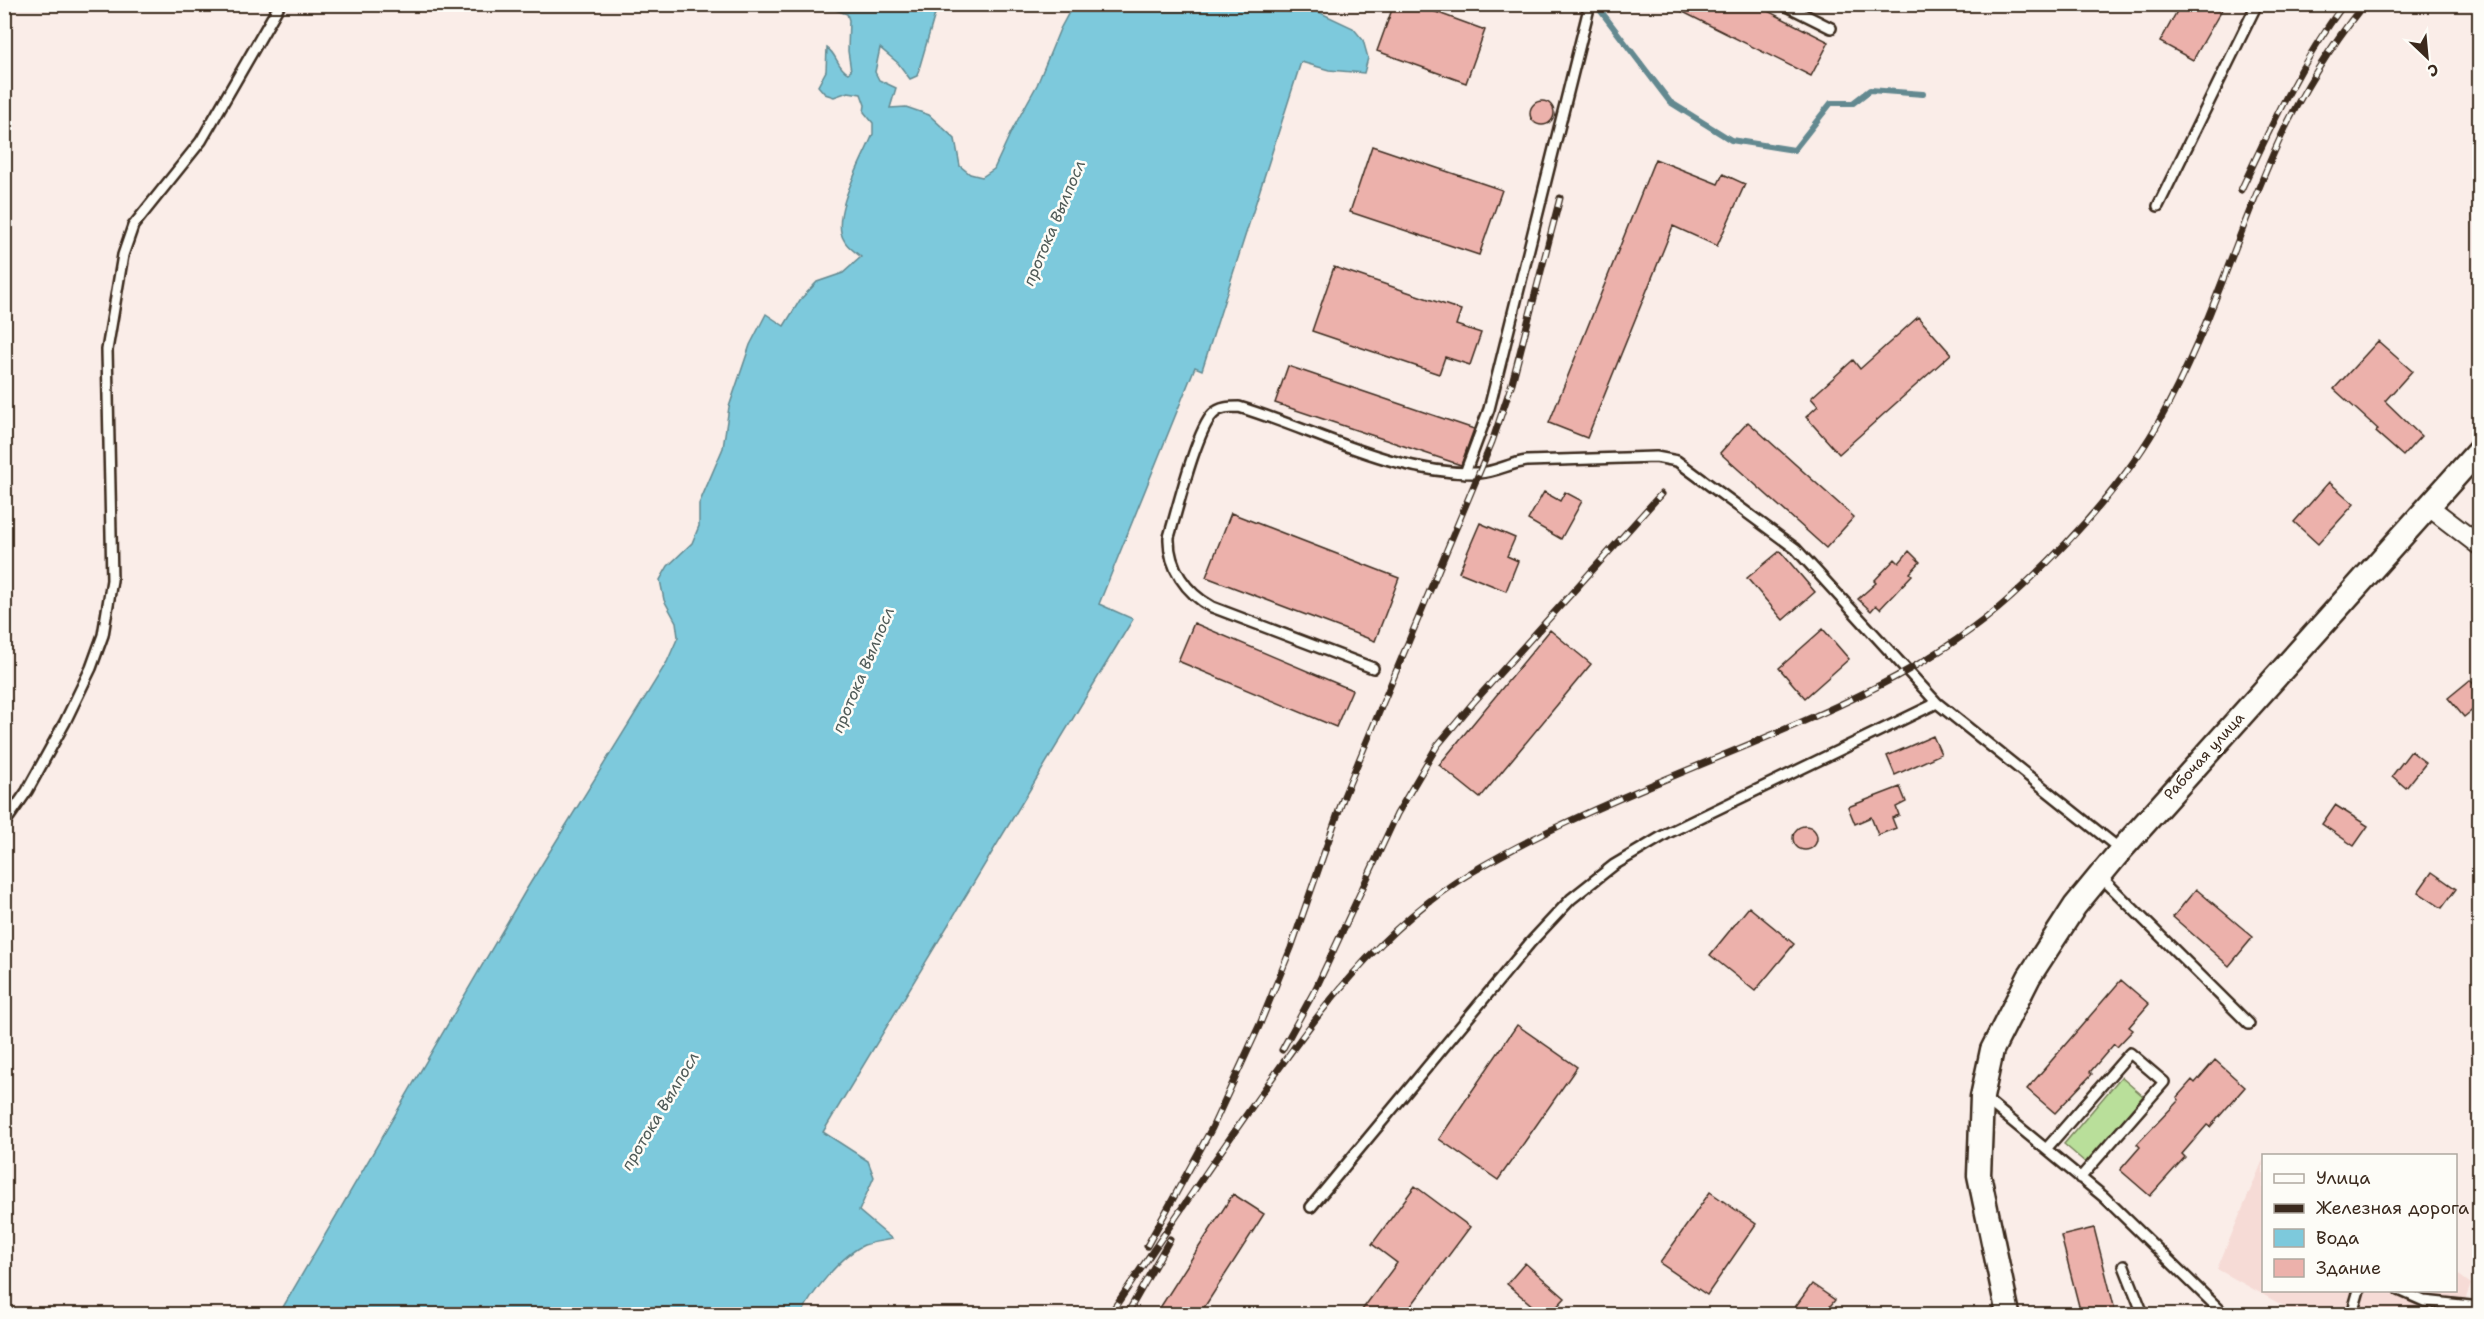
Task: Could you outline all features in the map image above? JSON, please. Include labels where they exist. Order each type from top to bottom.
[{"type":"street","name":"Рабочая улица","points":[[2008,1314],[1979,1175],[1982,1097],[1992,1050],[2029,977],[2075,906],[2121,850],[2480,449]]},
{"type":"street","points":[[2428,506],[2480,546]]},
{"type":"lane","points":[[4,824],[27,791],[65,722],[91,668],[103,635],[112,580],[107,350],[123,255],[133,226],[201,141],[280,4]]},
{"type":"lane","points":[[1465,473],[1489,409],[1590,4]]},
{"type":"lane","points":[[1783,4],[1831,28]]},
{"type":"lane","points":[[2158,206],[2257,4]]},
{"type":"lane","points":[[1373,668],[1212,607],[1200,600],[1185,584],[1172,564],[1169,537],[1205,427],[1214,414],[1225,407],[1239,407],[1384,458],[1427,470],[1465,473],[1494,471],[1517,462],[1527,461],[1656,457],[1677,461],[1796,549],[1937,703],[2121,850]]},
{"type":"lane","points":[[1311,1207],[1522,952],[1570,898],[1614,865],[1668,833],[1937,703]]},
{"type":"lane","points":[[2100,876],[2249,1024]]},
{"type":"lane","points":[[2046,1149],[2130,1053],[2164,1082],[2080,1178]]},
{"type":"lane","points":[[1982,1097],[2104,1197],[2219,1313]]},
{"type":"lane","points":[[2124,1266],[2143,1314]]},
{"type":"lane","points":[[2352,1314],[2358,1292]]},
{"type":"lane","points":[[2404,1292],[2424,1300],[2480,1307]]},
{"type":"shaded area","points":[[2262,1162],[2262,1292],[2457,1292],[2457,1274],[2471,1284],[2460,1314],[2298,1314],[2217,1269]]},
{"type":"green space","points":[[2121,1077],[2143,1096],[2086,1163],[2064,1144]]},
{"type":"water","name":"протока Вылпосл","points":[[840,4],[930,5],[935,14],[917,76],[910,79],[898,63],[880,48],[875,72],[879,80],[896,88],[890,108],[906,107],[929,115],[955,139],[960,166],[970,174],[982,177],[994,169],[1037,85],[1060,29],[1073,5],[1304,5],[1353,28],[1363,40],[1368,58],[1364,73],[1329,70],[1301,62],[1202,370],[1195,367],[1099,604],[1133,619],[823,1132],[868,1161],[874,1177],[859,1211],[892,1239],[864,1245],[846,1257],[820,1286],[802,1314],[279,1314],[526,890],[667,662],[678,637],[676,622],[664,600],[660,580],[668,566],[692,543],[699,526],[699,504],[723,448],[729,407],[750,345],[766,314],[784,326],[800,300],[817,282],[843,273],[861,257],[844,240],[841,217],[849,187],[873,134],[873,123],[864,112],[865,105],[861,94],[848,92],[834,97],[825,94],[818,86],[826,71],[827,48],[844,71],[848,73],[851,71],[848,51],[849,20],[847,14],[836,10]]},
{"type":"building","points":[[1394,4],[1414,4],[1485,30],[1466,83],[1377,51]]},
{"type":"building","points":[[1667,4],[1754,4],[1829,42],[1811,76]]},
{"type":"building","points":[[2181,4],[2225,4],[2193,60],[2160,42]]},
{"type":"building","points":[[1542,101],[1551,104],[1554,113],[1551,122],[1542,125],[1533,122],[1530,113],[1533,104]]},
{"type":"building","points":[[1372,146],[1502,190],[1479,255],[1350,212]]},
{"type":"building","points":[[1655,159],[1718,184],[1723,174],[1745,184],[1717,246],[1673,226],[1587,438],[1549,423]]},
{"type":"building","points":[[1334,267],[1461,310],[1456,325],[1481,333],[1470,365],[1445,357],[1439,374],[1312,331]]},
{"type":"building","points":[[1918,317],[1951,354],[1839,454],[1806,417],[1818,406],[1811,398],[1853,360],[1860,369]]},
{"type":"building","points":[[2378,341],[2412,371],[2385,401],[2421,436],[2403,456],[2376,432],[2378,429],[2334,389]]},
{"type":"building","points":[[1288,366],[1474,429],[1461,465],[1275,403]]},
{"type":"building","points":[[1748,422],[1854,517],[1826,548],[1720,453]]},
{"type":"building","points":[[2329,482],[2354,504],[2318,544],[2294,522]]},
{"type":"building","points":[[1544,492],[1560,501],[1565,492],[1582,501],[1561,539],[1528,520]]},
{"type":"building","points":[[1231,513],[1399,578],[1375,641],[1206,577]]},
{"type":"building","points":[[1480,523],[1515,538],[1507,556],[1518,561],[1506,591],[1459,572]]},
{"type":"building","points":[[1780,551],[1815,592],[1783,620],[1747,578]]},
{"type":"building","points":[[1909,551],[1920,562],[1910,573],[1912,575],[1880,609],[1876,605],[1871,611],[1858,599],[1876,583],[1874,581],[1895,559],[1899,563]]},
{"type":"building","points":[[1194,623],[1352,690],[1336,727],[1178,661]]},
{"type":"building","points":[[1823,629],[1849,659],[1805,698],[1779,668]]},
{"type":"building","points":[[1550,630],[1591,664],[1480,798],[1439,765]]},
{"type":"building","points":[[2470,680],[2480,691],[2480,704],[2464,717],[2448,698]]},
{"type":"building","points":[[1933,736],[1941,754],[1895,775],[1887,756]]},
{"type":"building","points":[[2411,751],[2426,763],[2406,788],[2392,776]]},
{"type":"building","points":[[1900,787],[1906,802],[1896,807],[1899,815],[1892,818],[1896,828],[1878,835],[1871,817],[1855,824],[1848,807]]},
{"type":"building","points":[[2335,805],[2368,826],[2354,846],[2322,824]]},
{"type":"building","points":[[1805,826],[1814,829],[1817,838],[1814,847],[1805,850],[1796,847],[1793,838],[1796,829]]},
{"type":"building","points":[[2432,872],[2456,889],[2442,908],[2418,892]]},
{"type":"building","points":[[2196,889],[2253,937],[2229,966],[2173,917]]},
{"type":"building","points":[[1749,907],[1794,944],[1755,991],[1710,955]]},
{"type":"building","points":[[2121,980],[2149,1004],[2129,1027],[2133,1030],[2117,1047],[2114,1044],[2090,1072],[2092,1074],[2055,1113],[2027,1089]]},
{"type":"building","points":[[1517,1025],[1577,1067],[1498,1180],[1439,1139]]},
{"type":"building","points":[[2215,1060],[2245,1087],[2210,1127],[2207,1125],[2182,1154],[2185,1157],[2150,1196],[2120,1170],[2140,1147],[2137,1144],[2179,1100],[2177,1097],[2192,1080],[2195,1083]]},
{"type":"building","points":[[1415,1186],[1470,1227],[1405,1314],[1359,1314],[1397,1263],[1372,1244]]},
{"type":"building","points":[[1710,1192],[1756,1224],[1707,1295],[1660,1263]]},
{"type":"building","points":[[1233,1194],[1264,1214],[1200,1314],[1156,1314]]},
{"type":"building","points":[[2094,1228],[2116,1314],[2081,1314],[2061,1236]]},
{"type":"building","points":[[1525,1263],[1565,1298],[1550,1314],[1542,1314],[1507,1284]]},
{"type":"building","points":[[1812,1284],[1835,1300],[1824,1314],[1790,1314]]},
{"type":"waterway","points":[[1597,6],[1670,102],[1731,140],[1794,150],[1831,103],[1853,103],[1870,90],[1923,94]]},
{"type":"railway","points":[[2241,190],[2300,71],[2344,4]]},
{"type":"railway","points":[[1110,1314],[1277,1071],[1325,1007],[1378,947],[1439,894],[1472,872],[1546,832],[1814,717],[1909,669],[1969,631],[1997,610],[2060,550],[2112,491],[2156,427],[2191,357],[2279,141],[2317,70],[2364,4]]},
{"type":"railway","points":[[1147,1246],[1212,1128],[1260,1024],[1291,948],[1344,796],[1492,442],[1512,383],[1560,198]]},
{"type":"railway","points":[[1282,1050],[1316,988],[1397,814],[1437,746],[1661,494]]},
{"type":"railway","points":[[1127,1314],[1170,1239]]}]
